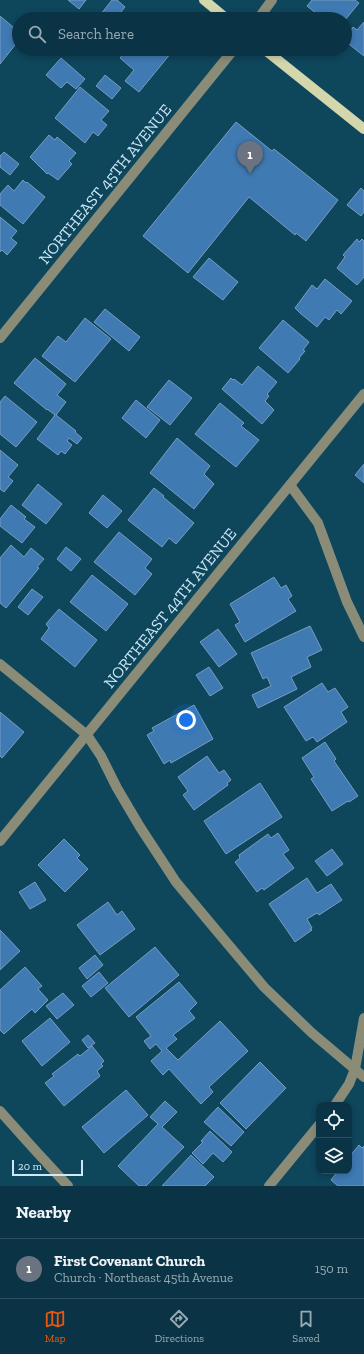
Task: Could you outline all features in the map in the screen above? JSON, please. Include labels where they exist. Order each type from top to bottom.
[{"type":"main road","points":[[204,0],[219,12]]},
{"type":"main road","points":[[273,56],[364,130]]},
{"type":"street","points":[[263,12],[272,0]]},
{"type":"street","name":"NORTHEAST 45TH AVENUE","points":[[0,338],[228,56]]},
{"type":"street","name":"NORTHEAST 44TH AVENUE","points":[[0,842],[364,394]]},
{"type":"street","points":[[290,484],[318,522],[347,602],[364,637]]},
{"type":"street","points":[[0,664],[86,735],[101,756],[117,788],[140,827],[176,882],[264,987],[312,1033],[364,1077]]},
{"type":"street","points":[[337,1102],[349,1084],[355,1069],[364,1018]]},
{"type":"street","points":[[0,1111],[68,1186]]},
{"type":"street","points":[[269,1186],[316,1129]]},
{"type":"building","points":[[68,0],[86,0],[79,9]]},
{"type":"building","points":[[112,0],[117,0],[125,7],[121,12],[103,12]]},
{"type":"building","points":[[312,0],[355,0],[359,3],[352,12],[314,12],[307,6]]},
{"type":"building","points":[[0,16],[12,26],[12,49],[0,64]]},
{"type":"building","points":[[364,22],[364,56],[352,47],[352,28],[353,27],[357,30]]},
{"type":"building","points":[[122,56],[169,56],[139,92],[125,81],[134,70],[120,58]]},
{"type":"building","points":[[61,58],[85,79],[76,89],[67,82],[61,88],[46,75]]},
{"type":"building","points":[[105,75],[121,88],[112,99],[96,86]]},
{"type":"building","points":[[80,87],[109,111],[101,120],[107,125],[98,136],[93,132],[85,143],[55,118]]},
{"type":"building","points":[[236,122],[272,151],[274,149],[338,200],[306,241],[296,233],[295,235],[249,197],[188,273],[143,236]]},
{"type":"building","points":[[49,135],[55,140],[57,137],[76,153],[69,161],[72,164],[58,180],[48,173],[47,174],[30,157]]},
{"type":"building","points":[[4,152],[19,164],[10,175],[0,167],[0,156]]},
{"type":"building","points":[[23,180],[45,197],[23,224],[0,205],[0,194],[8,185],[14,191]]},
{"type":"building","points":[[361,188],[364,191],[364,212],[361,216],[347,205]]},
{"type":"building","points":[[0,217],[17,231],[11,238],[17,243],[7,255],[2,250],[0,252]]},
{"type":"building","points":[[357,239],[359,242],[362,239],[364,241],[364,277],[357,285],[337,268],[345,257],[343,255]]},
{"type":"building","points":[[209,258],[238,282],[223,300],[193,277]]},
{"type":"building","points":[[325,279],[352,301],[341,314],[337,310],[329,320],[325,317],[317,327],[295,308],[312,285],[317,289]]},
{"type":"building","points":[[105,309],[140,337],[129,351],[94,322]]},
{"type":"building","points":[[85,318],[111,339],[75,382],[42,356],[58,336],[66,342]]},
{"type":"building","points":[[283,320],[309,342],[303,350],[305,351],[299,358],[300,359],[288,373],[259,348]]},
{"type":"building","points":[[35,358],[66,384],[57,395],[66,402],[56,415],[76,431],[75,432],[82,438],[77,444],[69,438],[67,441],[72,445],[65,454],[61,451],[58,455],[37,439],[55,415],[14,383]]},
{"type":"building","points":[[258,366],[277,382],[267,394],[269,396],[265,401],[274,410],[262,424],[222,389],[231,378],[242,385]]},
{"type":"building","points":[[169,380],[192,398],[170,425],[147,407]]},
{"type":"building","points":[[5,396],[37,422],[16,447],[0,434],[0,402]]},
{"type":"building","points":[[136,400],[160,420],[146,438],[122,418]]},
{"type":"building","points":[[220,403],[244,423],[241,426],[259,440],[236,467],[195,434]]},
{"type":"building","points":[[177,438],[210,466],[204,474],[214,484],[194,509],[150,473]]},
{"type":"building","points":[[0,450],[18,465],[8,477],[13,481],[4,492],[0,489]]},
{"type":"building","points":[[364,464],[364,483],[355,475]]},
{"type":"building","points":[[38,484],[62,504],[46,524],[22,505]]},
{"type":"building","points":[[154,488],[194,523],[176,544],[169,538],[162,547],[128,520]]},
{"type":"building","points":[[103,495],[122,511],[107,528],[89,513]]},
{"type":"building","points":[[11,505],[26,517],[24,519],[35,527],[22,543],[0,526],[0,519]]},
{"type":"building","points":[[119,532],[152,559],[145,568],[152,574],[135,595],[94,562]]},
{"type":"building","points":[[11,545],[24,557],[31,548],[44,559],[37,567],[39,568],[6,608],[0,603],[0,558]]},
{"type":"building","points":[[66,547],[81,559],[71,571],[57,559]]},
{"type":"building","points":[[92,575],[128,604],[106,631],[70,602]]},
{"type":"building","points":[[274,577],[281,588],[286,585],[292,596],[288,599],[296,611],[245,642],[235,625],[240,622],[230,604]]},
{"type":"building","points":[[32,589],[43,597],[28,615],[18,607]]},
{"type":"building","points":[[59,609],[97,640],[75,667],[41,639],[49,628],[46,624]]},
{"type":"building","points":[[310,626],[322,650],[307,657],[311,667],[291,677],[297,689],[258,708],[252,695],[271,686],[267,677],[263,679],[251,653]]},
{"type":"building","points":[[218,629],[237,654],[219,667],[200,642]]},
{"type":"building","points":[[209,667],[223,688],[210,696],[196,675]]},
{"type":"building","points":[[322,683],[328,692],[335,688],[348,707],[341,712],[347,722],[317,742],[313,737],[306,741],[284,707]]},
{"type":"building","points":[[194,705],[213,739],[171,763],[170,760],[164,764],[147,735],[154,731],[152,728]]},
{"type":"building","points":[[0,712],[24,732],[2,758],[0,756]]},
{"type":"building","points":[[325,742],[336,759],[334,761],[358,796],[332,811],[311,779],[314,777],[302,758]]},
{"type":"building","points":[[207,756],[219,773],[224,770],[231,780],[227,783],[228,785],[194,810],[183,795],[188,791],[178,777]]},
{"type":"building","points":[[260,783],[282,817],[226,854],[204,821]]},
{"type":"building","points":[[278,833],[289,850],[283,854],[294,868],[264,890],[262,888],[257,892],[235,862],[240,858],[239,855],[268,834],[271,838]]},
{"type":"building","points":[[64,839],[80,855],[77,858],[88,869],[65,892],[38,865]]},
{"type":"building","points":[[332,849],[343,864],[327,876],[315,861]]},
{"type":"building","points":[[307,878],[317,893],[331,884],[342,900],[319,915],[317,913],[307,919],[312,928],[310,929],[312,930],[295,942],[269,904]]},
{"type":"building","points":[[35,882],[46,900],[30,909],[19,892]]},
{"type":"building","points":[[108,902],[117,915],[122,911],[135,929],[100,955],[77,925]]},
{"type":"building","points":[[0,930],[20,951],[0,970]]},
{"type":"building","points":[[155,947],[179,975],[129,1017],[105,988]]},
{"type":"building","points":[[95,955],[103,965],[87,979],[79,968]]},
{"type":"building","points":[[25,967],[42,986],[38,989],[48,1000],[35,1013],[32,1009],[4,1034],[0,1030],[0,990]]},
{"type":"building","points":[[99,972],[108,983],[91,997],[82,986]]},
{"type":"building","points":[[179,982],[197,1003],[189,1011],[195,1018],[173,1035],[177,1039],[166,1048],[178,1060],[220,1021],[248,1051],[209,1087],[213,1092],[201,1104],[169,1069],[163,1075],[151,1061],[162,1051],[156,1044],[150,1049],[144,1041],[151,1036],[136,1017]]},
{"type":"building","points":[[63,993],[74,1005],[57,1019],[46,1006]]},
{"type":"building","points":[[50,1018],[70,1042],[42,1066],[22,1041]]},
{"type":"building","points":[[88,1035],[95,1043],[88,1048],[82,1040]]},
{"type":"building","points":[[92,1046],[104,1061],[101,1064],[103,1066],[97,1071],[100,1076],[64,1106],[45,1083],[54,1076],[52,1074],[78,1054],[80,1056]]},
{"type":"building","points":[[260,1062],[286,1088],[246,1129],[220,1103]]},
{"type":"building","points":[[126,1090],[148,1115],[104,1153],[82,1127]]},
{"type":"building","points":[[165,1101],[177,1112],[162,1127],[184,1147],[146,1186],[139,1186],[118,1166],[158,1124],[150,1117]]},
{"type":"building","points":[[218,1107],[244,1132],[231,1146],[204,1122]]},
{"type":"building","points":[[210,1131],[232,1152],[223,1162],[213,1153],[203,1164],[192,1153],[203,1142],[201,1141]]},
{"type":"building","points":[[359,1145],[362,1148],[364,1146],[364,1186],[338,1186],[331,1180],[336,1174],[352,1174],[352,1153]]},
{"type":"building","points":[[191,1155],[214,1177],[205,1186],[162,1186]]},
{"type":"place","name":"First Covenant Church","points":[[250,174]]}]
